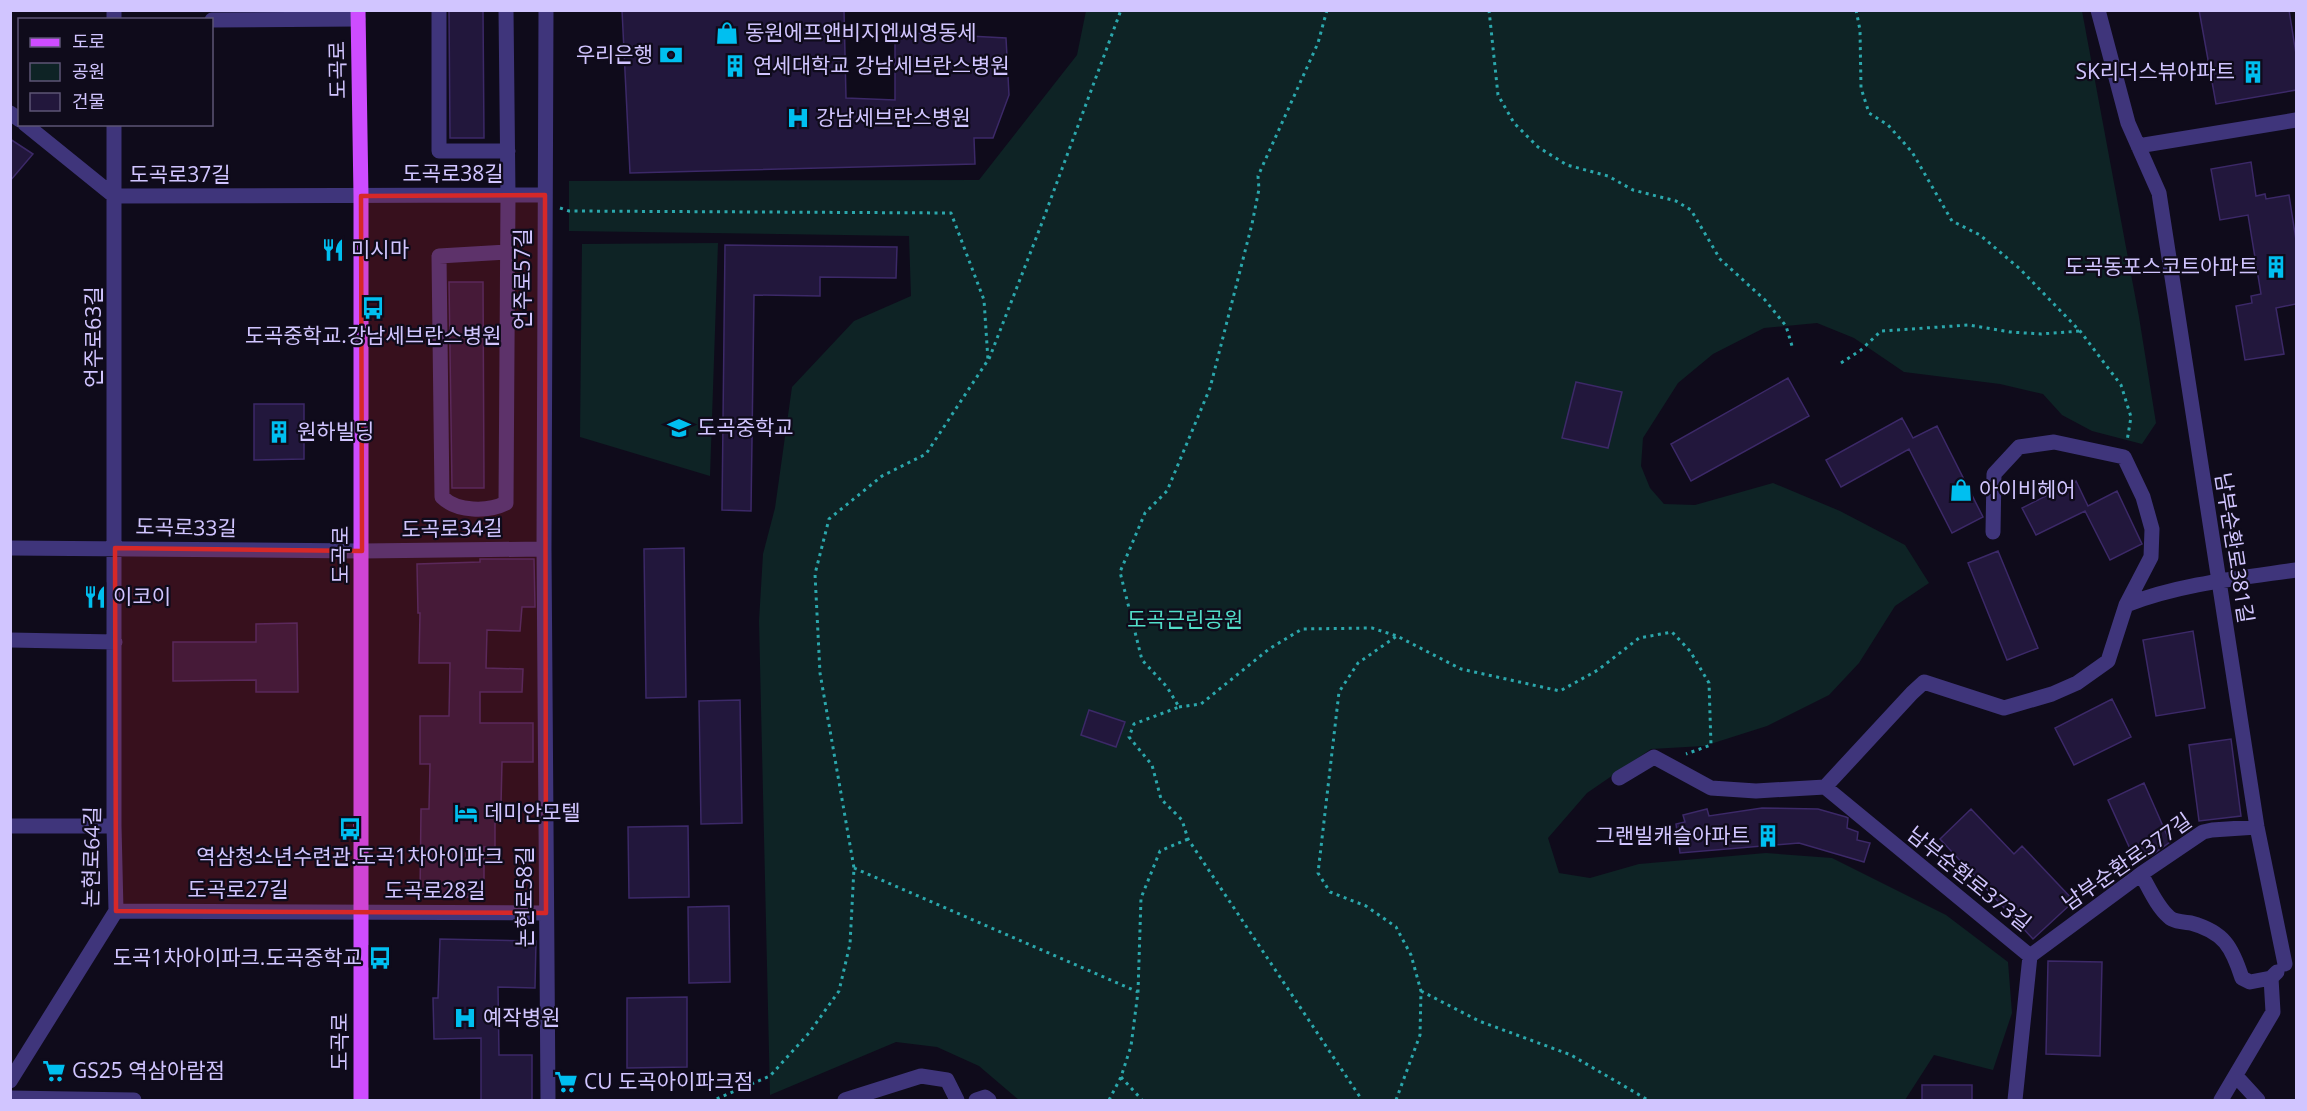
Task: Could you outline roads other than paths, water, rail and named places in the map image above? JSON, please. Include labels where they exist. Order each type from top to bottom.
[{"type":"main road","name":"도곡로","points":[[358,15],[362,551],[361,1101]]},
{"type":"street","points":[[439,10],[439,151],[508,151]]},
{"type":"street","points":[[506,10],[508,151],[506,503],[499,507],[468,508],[451,505],[442,497],[439,256],[507,252]]},
{"type":"street","name":"언주로57길","points":[[543,549],[546,10]]},
{"type":"street","name":"남부순환로381길","points":[[2098,10],[2128,123],[2159,193],[2257,827],[2291,963],[2271,978]]},
{"type":"street","points":[[213,20],[358,15]]},
{"type":"street","points":[[2138,146],[2296,120]]},
{"type":"street","name":"도곡로37길","points":[[27,126],[114,196],[361,195]]},
{"type":"street","name":"언주로63길","points":[[114,126],[115,548]]},
{"type":"street","name":"도곡로38길","points":[[361,195],[545,195]]},
{"type":"street","points":[[1619,778],[1654,757],[1711,789],[1756,791],[1825,787],[1924,682],[2004,708],[2052,694],[2077,683],[2109,662],[2126,605],[2151,557],[2152,529],[2144,498],[2124,457],[2054,442],[2019,447],[1994,474],[1993,532]]},
{"type":"street","name":"도곡로33길","points":[[10,548],[362,551]]},
{"type":"street","name":"논현로64길","points":[[10,1081],[116,911],[115,548]]},
{"type":"street","name":"도곡로34길","points":[[362,551],[543,549]]},
{"type":"street","name":"논현로58길","points":[[543,549],[548,1101]]},
{"type":"street","points":[[2126,605],[2145,597],[2218,582],[2296,570]]},
{"type":"street","points":[[10,640],[115,642]]},
{"type":"street","name":"남부순환로373길","points":[[1825,787],[2030,956],[2015,1101]]},
{"type":"street","points":[[10,826],[114,826]]},
{"type":"street","name":"남부순환로377길","points":[[2030,956],[2141,874],[2203,832],[2257,827]]},
{"type":"street","points":[[2141,874],[2160,906],[2171,919],[2215,931],[2223,937],[2242,978],[2250,982],[2271,978],[2273,1012],[2221,1101]]},
{"type":"street","name":"도곡로27길","points":[[116,911],[360,911]]},
{"type":"street","name":"도곡로28길","points":[[360,911],[546,913]]},
{"type":"street","points":[[845,1101],[921,1076],[947,1080],[957,1101]]},
{"type":"street","points":[[2236,1076],[2258,1101]]},
{"type":"street","points":[[976,1101],[985,1097],[989,1101]]},
{"type":"street","points":[[10,1098],[134,1101]]},
{"type":"place","name":"동원에프앤비지엔씨영동세","points":[[727,33]]},
{"type":"place","name":"우리은행","points":[[671,55]]},
{"type":"place","name":"연세대학교 강남세브란스병원","points":[[735,66]]},
{"type":"place","name":"SK리더스뷰아파트","points":[[2253,72]]},
{"type":"place","name":"강남세브란스병원","points":[[798,118]]},
{"type":"place","name":"미시마","points":[[333,250]]},
{"type":"place","name":"도곡동포스코트아파트","points":[[2276,267]]},
{"type":"place","name":"도곡중학교.강남세브란스병원","points":[[373,308]]},
{"type":"place","name":"도곡중학교","points":[[679,428]]},
{"type":"place","name":"원하빌딩","points":[[279,432]]},
{"type":"place","name":"아이비헤어","points":[[1961,490]]},
{"type":"place","name":"이코이","points":[[95,597]]},
{"type":"place","name":"데미안모텔","points":[[466,813]]},
{"type":"place","name":"역삼청소년수련관.도곡1차아이파크","points":[[350,829]]},
{"type":"place","name":"그랜빌캐슬아파트","points":[[1768,836]]},
{"type":"place","name":"도곡1차아이파크.도곡중학교","points":[[380,958]]},
{"type":"place","name":"예작병원","points":[[465,1018]]},
{"type":"place","name":"GS25 역삼아람점","points":[[54,1071]]},
{"type":"place","name":"CU 도곡아이파크점","points":[[566,1082]]},
{"type":"park label","name":"도곡근린공원","points":[[1185,620]]}]
